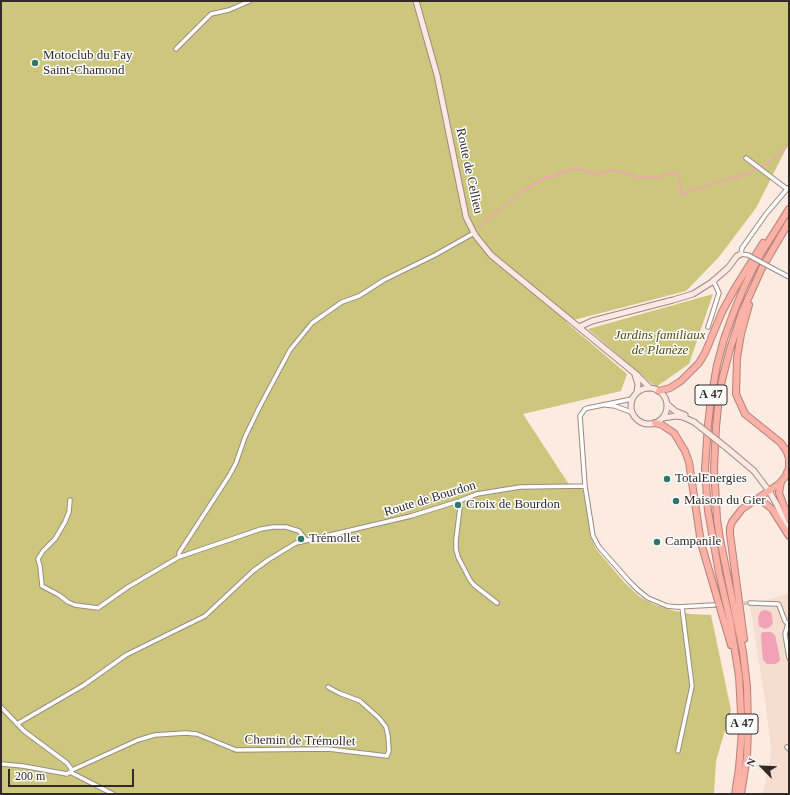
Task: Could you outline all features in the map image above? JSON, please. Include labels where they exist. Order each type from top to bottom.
[{"type":"highway","name":"A 47","points":[[742,794],[747,757],[747,686],[712,539],[708,512],[705,469],[708,425],[714,383],[724,339],[744,287],[770,237],[789,209]]},
{"type":"highway","name":"A 47","points":[[735,794],[742,731],[740,653],[720,539],[715,498],[714,456],[718,407],[722,380],[736,328],[755,282],[776,242],[789,222]]},
{"type":"highway","points":[[659,391],[670,388],[681,381],[699,363],[722,312],[735,288],[762,244],[770,237]]},
{"type":"highway","points":[[755,282],[741,334],[737,358],[735,382],[736,394],[745,414],[781,444],[787,452],[789,468],[781,482],[779,493],[789,520]]},
{"type":"highway","points":[[655,424],[662,425],[674,433],[680,441],[689,462],[701,543],[731,644],[740,653],[745,644],[730,528],[736,516],[742,509],[781,482]]},
{"type":"highway","points":[[756,500],[772,509],[789,536]]},
{"type":"main road","name":"Route de Cellieu","points":[[416,1],[437,74],[466,217],[474,233],[491,255],[634,372],[650,388]]},
{"type":"main road","points":[[579,327],[592,321],[692,294],[713,280],[741,254]]},
{"type":"main road","points":[[634,372],[638,384],[637,392]]},
{"type":"main road","points":[[663,418],[667,409],[664,395],[659,391],[650,388],[645,388],[637,392],[632,399],[631,412],[636,420],[641,423],[650,425],[655,424],[663,418],[676,416],[683,417],[694,422]]},
{"type":"main road","points":[[667,404],[694,422],[754,471],[777,504],[789,532]]},
{"type":"street","points":[[176,49],[210,14],[229,10],[250,1]]},
{"type":"street","points":[[746,158],[788,188],[748,238],[742,248],[741,254],[748,255],[789,277]]},
{"type":"street","points":[[179,557],[179,553],[236,463],[245,437],[258,408],[290,350],[312,323],[342,302],[359,296],[384,280],[435,255],[474,233]]},
{"type":"street","points":[[708,327],[718,293],[713,280]]},
{"type":"street","points":[[632,399],[585,409],[580,416],[585,488],[592,529],[596,541],[638,590],[648,598],[667,606],[714,605]]},
{"type":"street","points":[[601,405],[615,406],[631,412]]},
{"type":"street","name":"Route de Bourdon","points":[[18,724],[84,684],[126,655],[205,616],[253,571],[296,543],[411,516],[477,494],[520,487],[585,488]]},
{"type":"street","points":[[70,500],[69,512],[65,522],[55,539],[43,551],[38,559],[42,586],[71,604],[98,608],[128,587],[179,557],[261,529],[273,527],[293,528],[299,531],[306,540]]},
{"type":"street","points":[[459,501],[460,507],[456,540],[458,557],[474,585],[497,603]]},
{"type":"street","points":[[750,603],[778,604],[788,624],[785,634],[789,658]]},
{"type":"street","points":[[678,751],[692,686],[682,606]]},
{"type":"street","name":"Chemin de Trémollet","points":[[71,771],[138,740],[155,735],[185,733],[197,734],[236,750],[328,749],[387,756],[390,745],[383,722],[360,701],[328,687]]},
{"type":"street","points":[[1,707],[18,724],[71,767],[71,771],[113,794]]},
{"type":"street","points":[[1,764],[23,766],[67,774],[71,771]]},
{"type":"shaded area","points":[[789,593],[789,794],[763,794],[771,750],[766,707],[750,606]]},
{"type":"shaded area","points":[[765,610],[771,612],[773,623],[770,627],[765,629],[759,626],[758,618],[760,612]]},
{"type":"shaded area","points":[[763,632],[771,632],[775,635],[780,659],[779,662],[775,664],[767,664],[763,660],[761,634]]},
{"type":"green space","points":[[1,1],[789,1],[789,143],[756,208],[719,257],[686,291],[566,322],[627,374],[621,391],[523,414],[568,483],[583,490],[591,537],[596,549],[624,582],[640,597],[653,604],[690,614],[711,615],[731,710],[716,761],[714,794],[1,794]]},
{"type":"green space","name":"Jardins familiaux de Planèze","points":[[713,294],[689,364],[656,387],[588,329]]},
{"type":"waterway","points":[[477,228],[524,190],[546,177],[556,176],[564,171],[580,169],[597,175],[611,170],[639,177],[652,178],[678,172],[682,194],[748,173],[767,164],[789,145]]},
{"type":"tunnel","points":[[738,604],[750,603]]},
{"type":"place","name":"Motoclub du Fay Saint-Chamond","points":[[35,63]]},
{"type":"place","name":"TotalEnergies","points":[[667,479]]},
{"type":"place","name":"Maison du Gier","points":[[676,501]]},
{"type":"place","name":"Croix de Bourdon","points":[[458,505]]},
{"type":"place","name":"Trémollet","points":[[301,539]]},
{"type":"place","name":"Campanile","points":[[657,542]]}]
